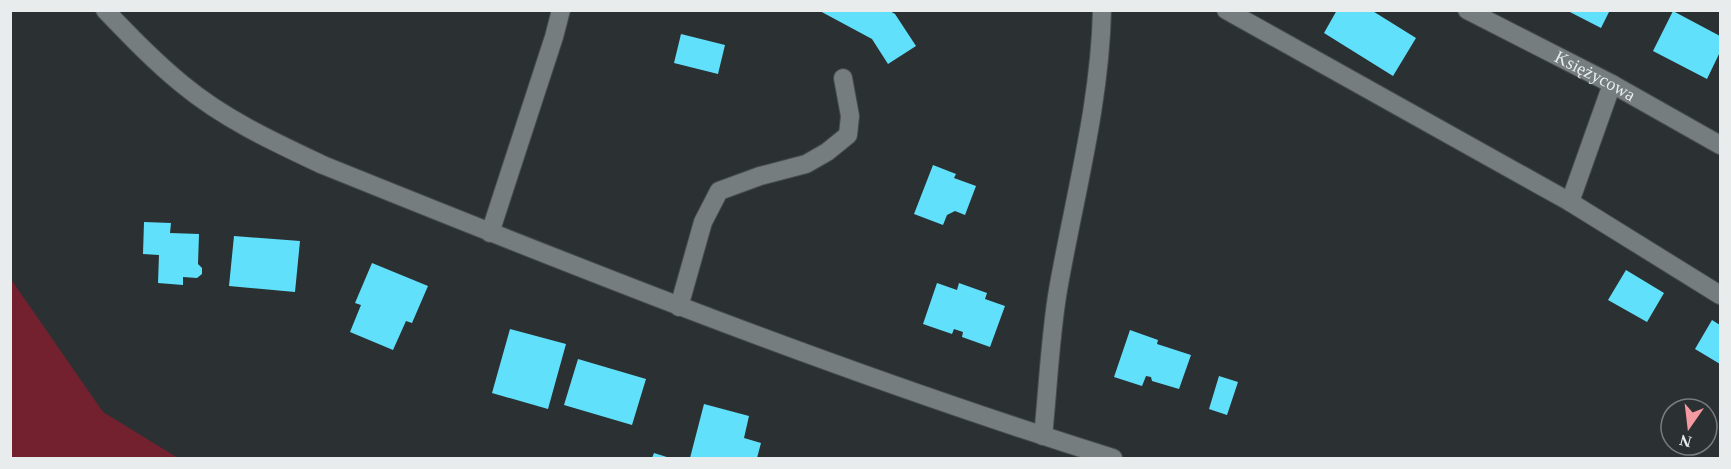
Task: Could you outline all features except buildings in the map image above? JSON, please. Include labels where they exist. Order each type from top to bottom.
[{"type":"street","points":[[105,10],[183,85],[270,141],[323,165],[679,307],[798,351],[1113,459]]},
{"type":"street","points":[[490,232],[561,10]]},
{"type":"street","points":[[1043,436],[1058,293],[1090,123],[1102,10]]},
{"type":"street","points":[[1226,10],[1570,202],[1720,295]]},
{"type":"street","name":"Księżycowa","points":[[1467,10],[1612,84],[1720,145]]},
{"type":"street","points":[[679,307],[703,222],[719,191],[760,176],[806,164],[827,152],[848,135],[850,116],[843,78]]},
{"type":"street","points":[[1570,202],[1612,84]]},
{"type":"shaded area","points":[[10,278],[103,412],[178,458],[11,458]]}]
